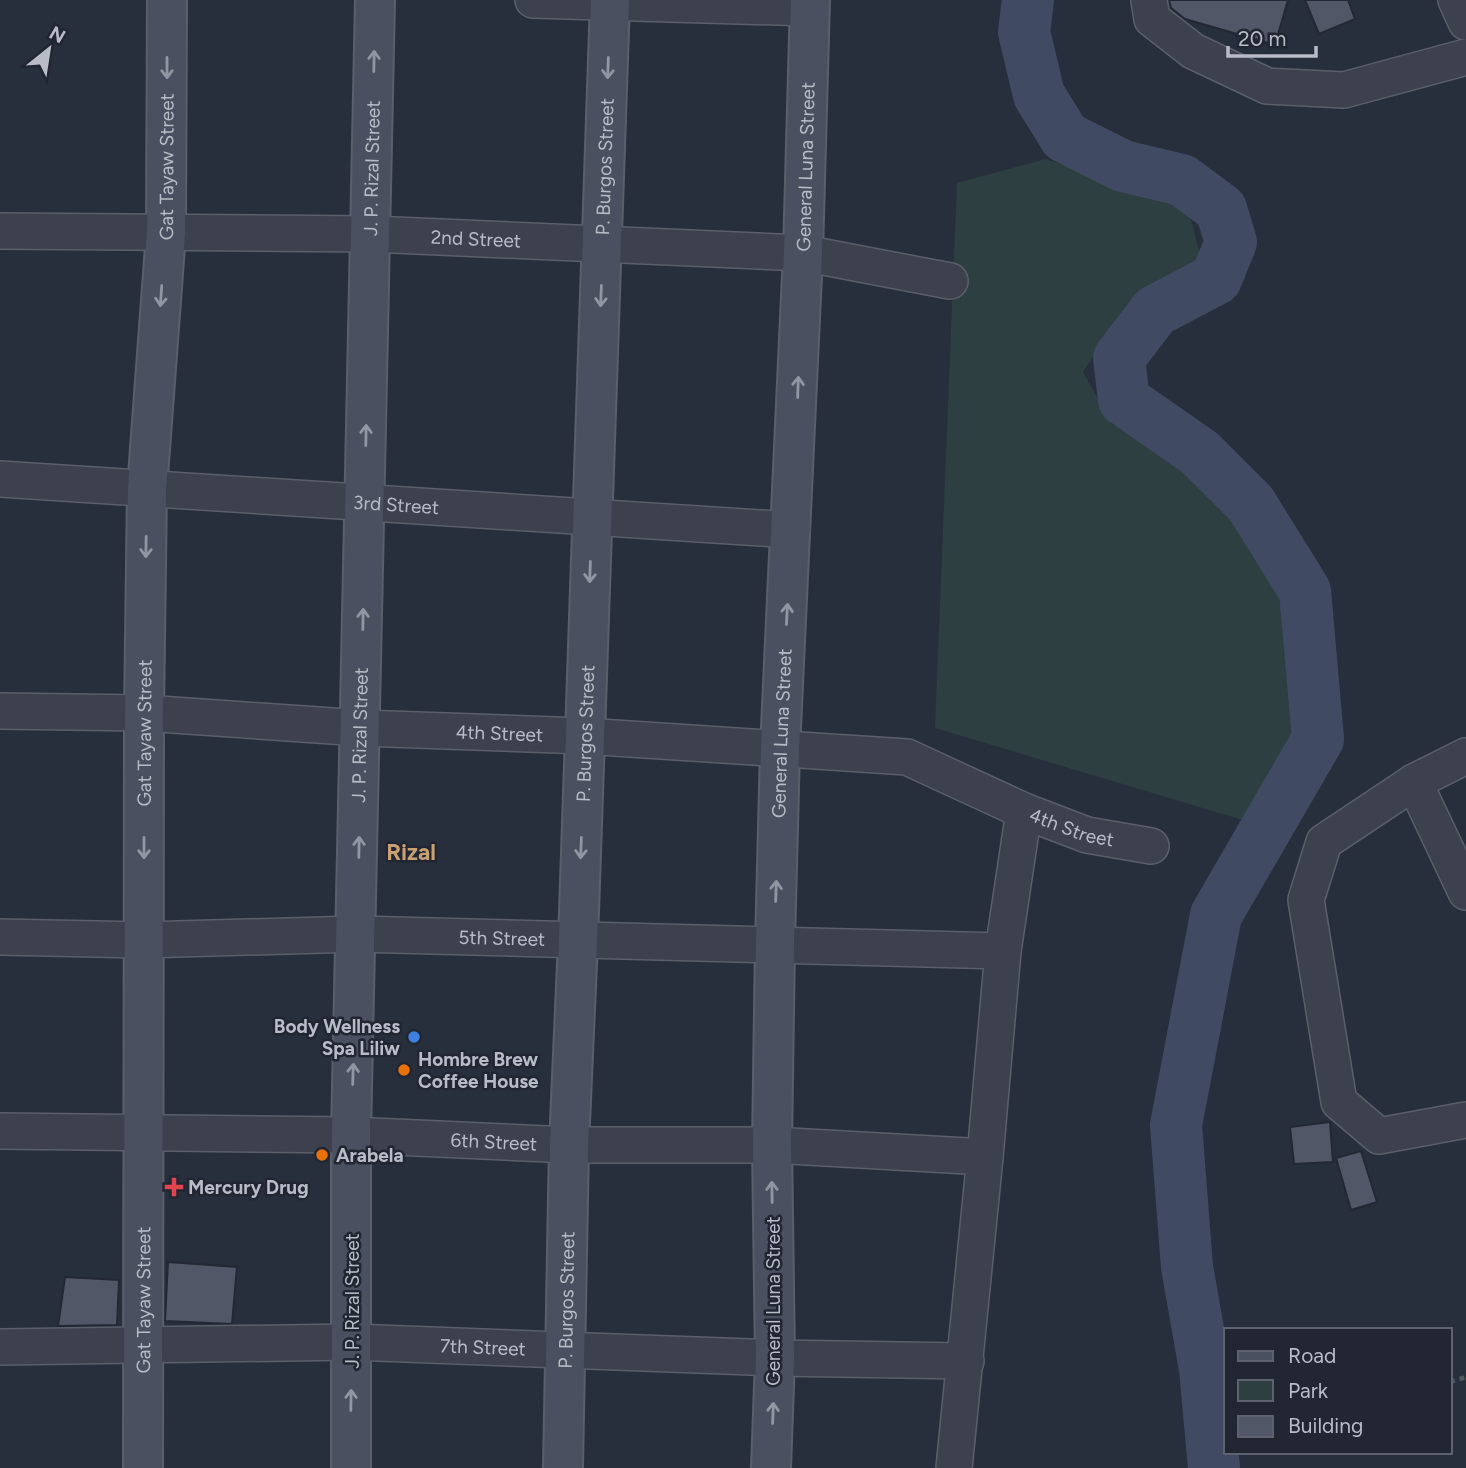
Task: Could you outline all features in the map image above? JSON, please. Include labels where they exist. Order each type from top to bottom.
[{"type":"main road","name":"Gat Tayaw Street","points":[[143,1468],[147,489],[166,233],[167,0]]},
{"type":"main road","name":"J. P. Rizal Street","points":[[351,1468],[351,1135],[375,0]]},
{"type":"main road","name":"P. Burgos Street","points":[[563,1468],[569,1145],[603,246],[609,1]]},
{"type":"main road","name":"General Luna Street","points":[[771,1468],[775,1358],[772,1146],[780,749],[792,530],[810,4]]},
{"type":"street","points":[[533,0],[810,4]]},
{"type":"street","points":[[1149,0],[1152,19],[1193,51],[1267,86],[1344,90],[1466,57]]},
{"type":"street","points":[[1455,0],[1466,22]]},
{"type":"street","name":"2nd Street","points":[[0,231],[371,234],[803,253],[950,281]]},
{"type":"street","name":"3rd Street","points":[[0,479],[792,530]]},
{"type":"street","name":"4th Street","points":[[0,710],[144,713],[361,728],[584,736],[907,757],[1024,811],[1087,835],[1151,846]]},
{"type":"street","points":[[1466,756],[1415,782],[1324,842],[1306,900],[1339,1102],[1379,1136],[1466,1120]]},
{"type":"street","points":[[1415,782],[1466,892]]},
{"type":"street","points":[[954,1468],[1003,951],[1024,811]]},
{"type":"street","name":"5th Street","points":[[0,937],[144,940],[357,934],[1003,951]]},
{"type":"street","name":"6th Street","points":[[0,1131],[351,1135],[569,1145],[772,1146],[985,1157]]},
{"type":"street","name":"7th Street","points":[[0,1347],[352,1342],[775,1358],[966,1362]]},
{"type":"green space","points":[[1046,159],[1188,208],[1204,269],[1126,306],[1083,372],[1112,424],[1188,463],[1241,514],[1284,598],[1304,731],[1246,821],[935,728],[957,183]]},
{"type":"building","points":[[1169,0],[1288,0],[1275,45],[1185,19],[1171,8]]},
{"type":"building","points":[[1305,0],[1348,0],[1355,19],[1319,34]]},
{"type":"building","points":[[1330,1122],[1333,1162],[1294,1164],[1290,1127]]},
{"type":"building","points":[[1361,1151],[1377,1202],[1351,1210],[1336,1158]]},
{"type":"building","points":[[168,1262],[237,1267],[232,1324],[165,1321]]},
{"type":"building","points":[[65,1277],[119,1280],[117,1325],[58,1326]]},
{"type":"waterway","points":[[1028,0],[1024,32],[1039,95],[1065,137],[1123,166],[1182,180],[1221,209],[1231,242],[1216,279],[1155,311],[1119,358],[1124,400],[1200,453],[1251,504],[1305,591],[1318,739],[1216,915],[1176,1125],[1187,1267],[1205,1369],[1214,1468]]},
{"type":"place","name":"Body Wellness Spa Liliw","points":[[414,1037]]},
{"type":"place","name":"Hombre Brew Coffee House","points":[[404,1070]]},
{"type":"place","name":"Arabela","points":[[322,1155]]},
{"type":"place","name":"Mercury Drug","points":[[174,1187]]},
{"type":"district","name":"Rizal","points":[[411,852]]}]
